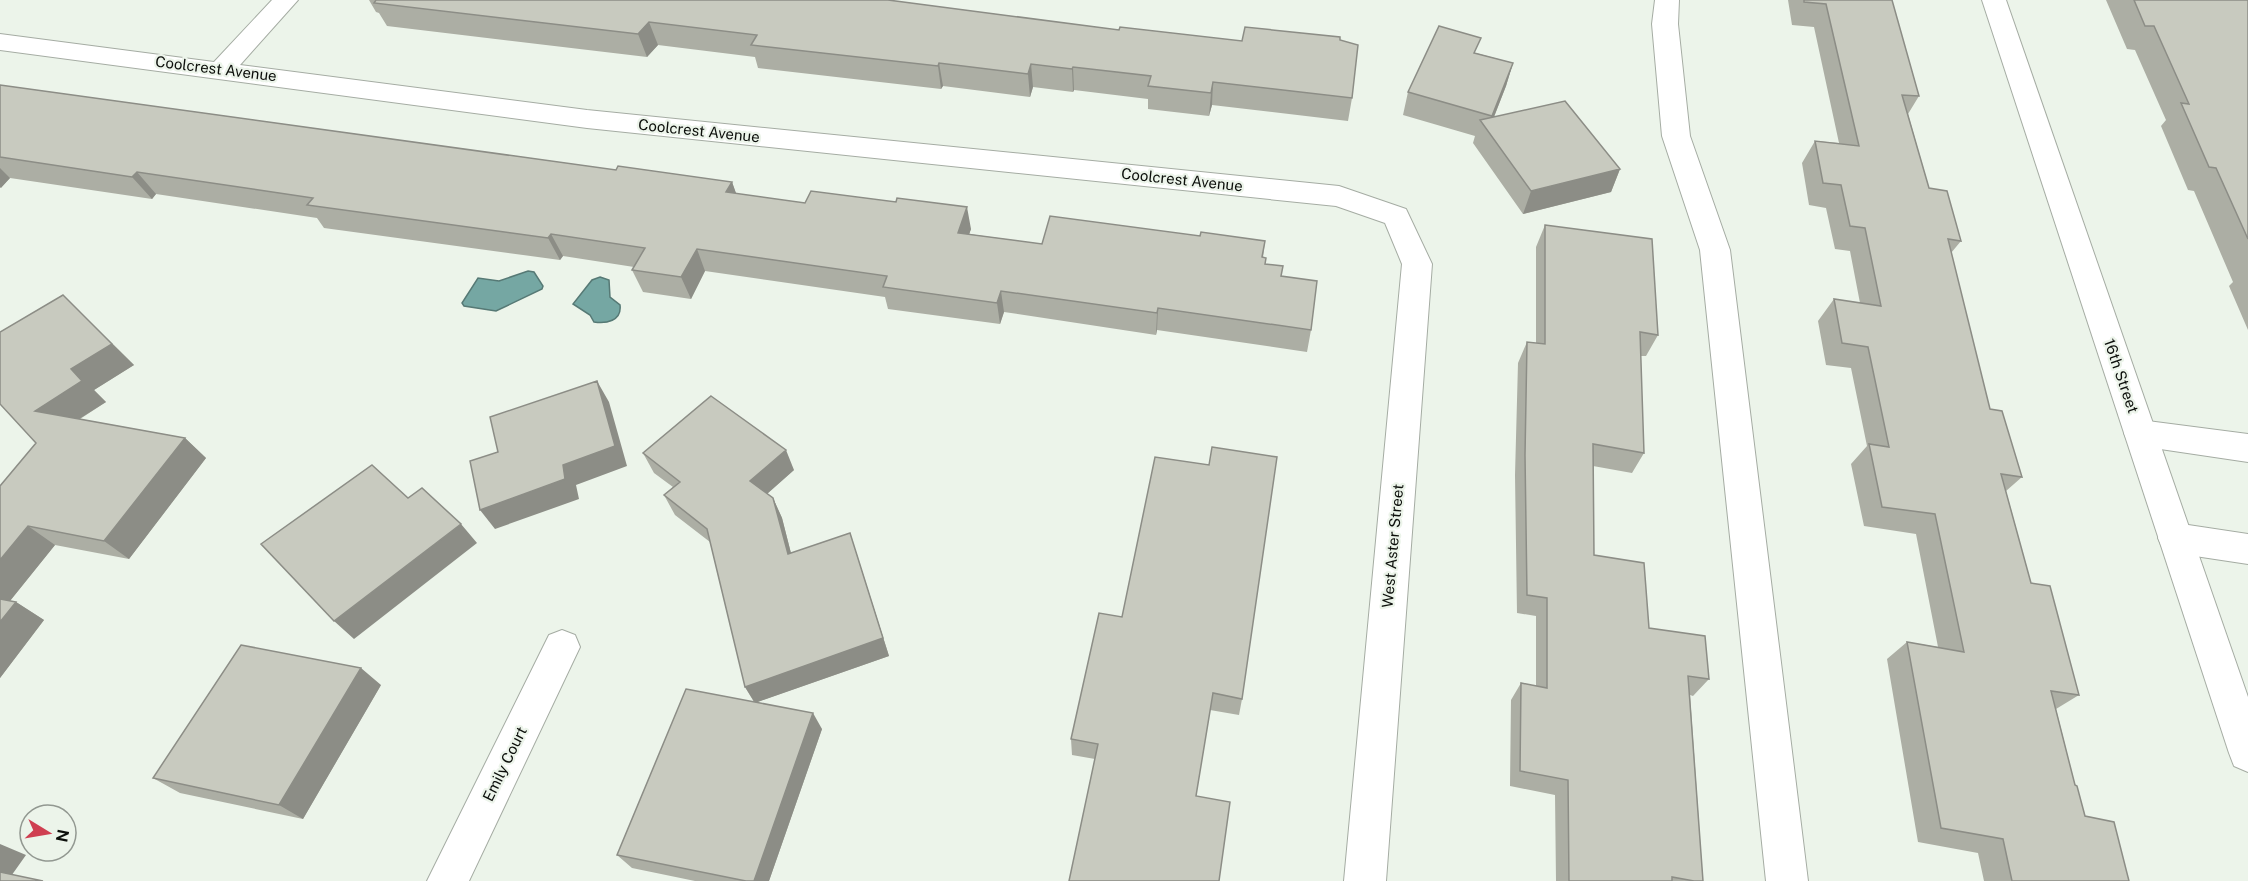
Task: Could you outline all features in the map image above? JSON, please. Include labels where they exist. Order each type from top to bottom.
[{"type":"street","points":[[220,70],[286,0]]},
{"type":"street","points":[[1667,0],[1665,24],[1676,136],[1715,250],[1787,881]]},
{"type":"street","name":"16th Street","points":[[1994,0],[2248,753]]},
{"type":"street","name":"Coolcrest Avenue","points":[[0,42],[587,119],[1339,196],[1396,216]]},
{"type":"street","name":"West Aster Street","points":[[1365,881],[1417,264],[1396,216]]},
{"type":"street","points":[[2140,433],[2248,448]]},
{"type":"street","points":[[2175,538],[2248,549]]},
{"type":"street","name":"Emily Court","points":[[448,881],[562,647]]},
{"type":"water","points":[[528,271],[534,272],[543,286],[542,289],[496,311],[464,306],[462,303],[478,278],[499,281]]},
{"type":"water","points":[[600,277],[609,280],[610,297],[620,305],[620,310],[616,318],[612,320],[594,322],[590,315],[573,304],[592,280]]},
{"type":"building","points":[[376,0],[888,0],[1119,30],[1120,27],[1242,41],[1245,27],[1340,37],[1340,40],[1358,45],[1352,98],[1213,82],[1211,93],[1148,86],[1151,76],[1073,67],[1072,69],[1031,64],[1028,74],[939,63],[938,66],[751,45],[757,35],[649,22],[638,34],[374,3]]},
{"type":"building","points":[[1804,0],[1892,0],[1919,96],[1902,95],[1929,188],[1947,191],[1961,241],[1948,239],[1990,409],[2002,411],[2022,477],[2001,474],[2031,583],[2050,586],[2079,695],[2051,691],[2075,785],[2085,816],[2114,822],[2129,881],[2012,881],[2003,839],[1941,828],[1907,642],[1964,652],[1935,514],[1882,507],[1869,444],[1889,447],[1868,347],[1842,343],[1834,299],[1881,306],[1865,228],[1850,226],[1841,185],[1823,183],[1815,141],[1859,146],[1826,4],[1804,2]]},
{"type":"building","points":[[2134,0],[2248,0],[2248,239],[2216,168],[2209,167],[2181,103],[2189,104],[2154,26],[2145,26]]},
{"type":"building","points":[[1439,26],[1481,38],[1474,53],[1513,63],[1492,116],[1408,92]]},
{"type":"building","points":[[0,85],[616,170],[618,166],[732,182],[726,192],[805,203],[811,191],[896,202],[897,198],[967,207],[958,233],[1042,244],[1050,216],[1200,236],[1201,232],[1265,241],[1262,257],[1266,258],[1265,264],[1283,266],[1281,276],[1317,281],[1311,330],[1158,308],[1157,313],[1001,291],[997,303],[883,287],[887,276],[697,249],[681,277],[632,270],[645,248],[551,234],[548,238],[307,205],[313,198],[137,172],[132,177],[0,157]]},
{"type":"building","points":[[1565,101],[1620,169],[1531,191],[1480,120]]},
{"type":"building","points":[[1545,225],[1652,239],[1658,335],[1640,332],[1644,453],[1593,444],[1594,555],[1644,563],[1649,628],[1705,636],[1709,679],[1688,676],[1703,881],[1672,877],[1672,881],[1569,881],[1568,780],[1520,771],[1521,683],[1547,688],[1547,598],[1527,595],[1525,455],[1527,342],[1545,344]]},
{"type":"building","points":[[63,295],[112,344],[71,369],[82,381],[35,411],[185,438],[104,541],[28,526],[0,560],[0,486],[36,443],[0,404],[0,332]]},
{"type":"building","points":[[597,381],[615,446],[563,465],[565,479],[480,510],[470,461],[498,452],[490,417]]},
{"type":"building","points":[[711,396],[786,450],[750,481],[773,498],[788,554],[850,533],[883,638],[745,687],[707,529],[664,495],[680,482],[643,453]]},
{"type":"building","points":[[1212,447],[1277,457],[1242,699],[1213,693],[1196,796],[1230,802],[1219,881],[1069,881],[1098,744],[1071,739],[1099,613],[1122,617],[1155,457],[1209,465]]},
{"type":"building","points":[[372,465],[408,498],[422,488],[461,524],[334,621],[261,544]]},
{"type":"building","points":[[0,599],[16,602],[0,622]]},
{"type":"building","points":[[241,645],[361,668],[279,805],[153,778]]},
{"type":"building","points":[[686,689],[813,713],[754,881],[617,855]]},
{"type":"building","points":[[0,872],[43,881],[0,881]]}]
